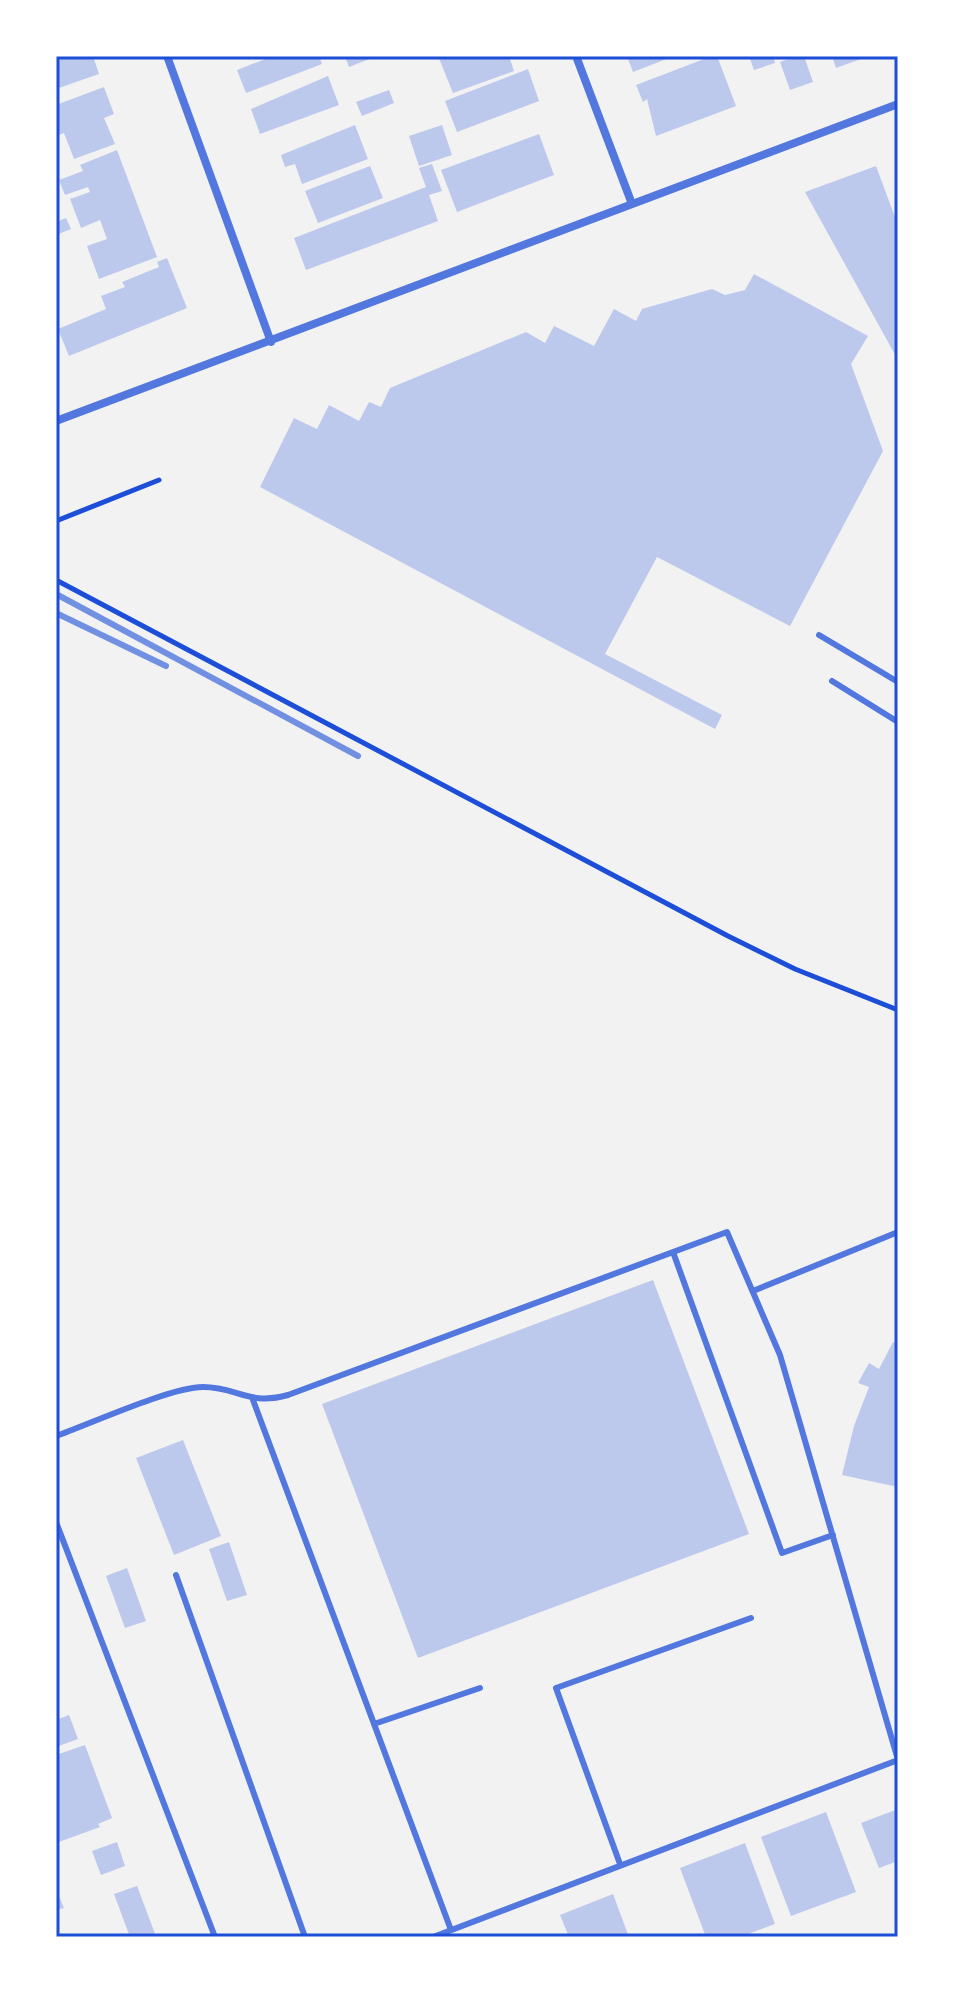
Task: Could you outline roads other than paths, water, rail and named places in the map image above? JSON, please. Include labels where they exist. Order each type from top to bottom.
[{"type":"street","points":[[167,56],[271,342]]},
{"type":"street","points":[[576,56],[632,204]]},
{"type":"street","points":[[56,421],[898,104]]},
{"type":"lane","points":[[819,635],[898,682]]},
{"type":"lane","points":[[832,681],[898,722]]},
{"type":"lane","points":[[56,1436],[195,1388],[227,1391],[253,1400],[288,1395],[727,1232],[780,1355],[898,1760],[433,1937]]},
{"type":"lane","points":[[753,1291],[898,1232]]},
{"type":"lane","points":[[673,1252],[782,1553],[833,1535]]},
{"type":"lane","points":[[253,1400],[451,1930]]},
{"type":"lane","points":[[56,1522],[215,1937]]},
{"type":"lane","points":[[176,1575],[305,1937]]},
{"type":"lane","points":[[620,1864],[556,1688],[751,1618]]},
{"type":"lane","points":[[374,1724],[480,1688]]},
{"type":"railway","points":[[56,594],[358,756]]},
{"type":"railway","points":[[56,613],[166,666]]}]
